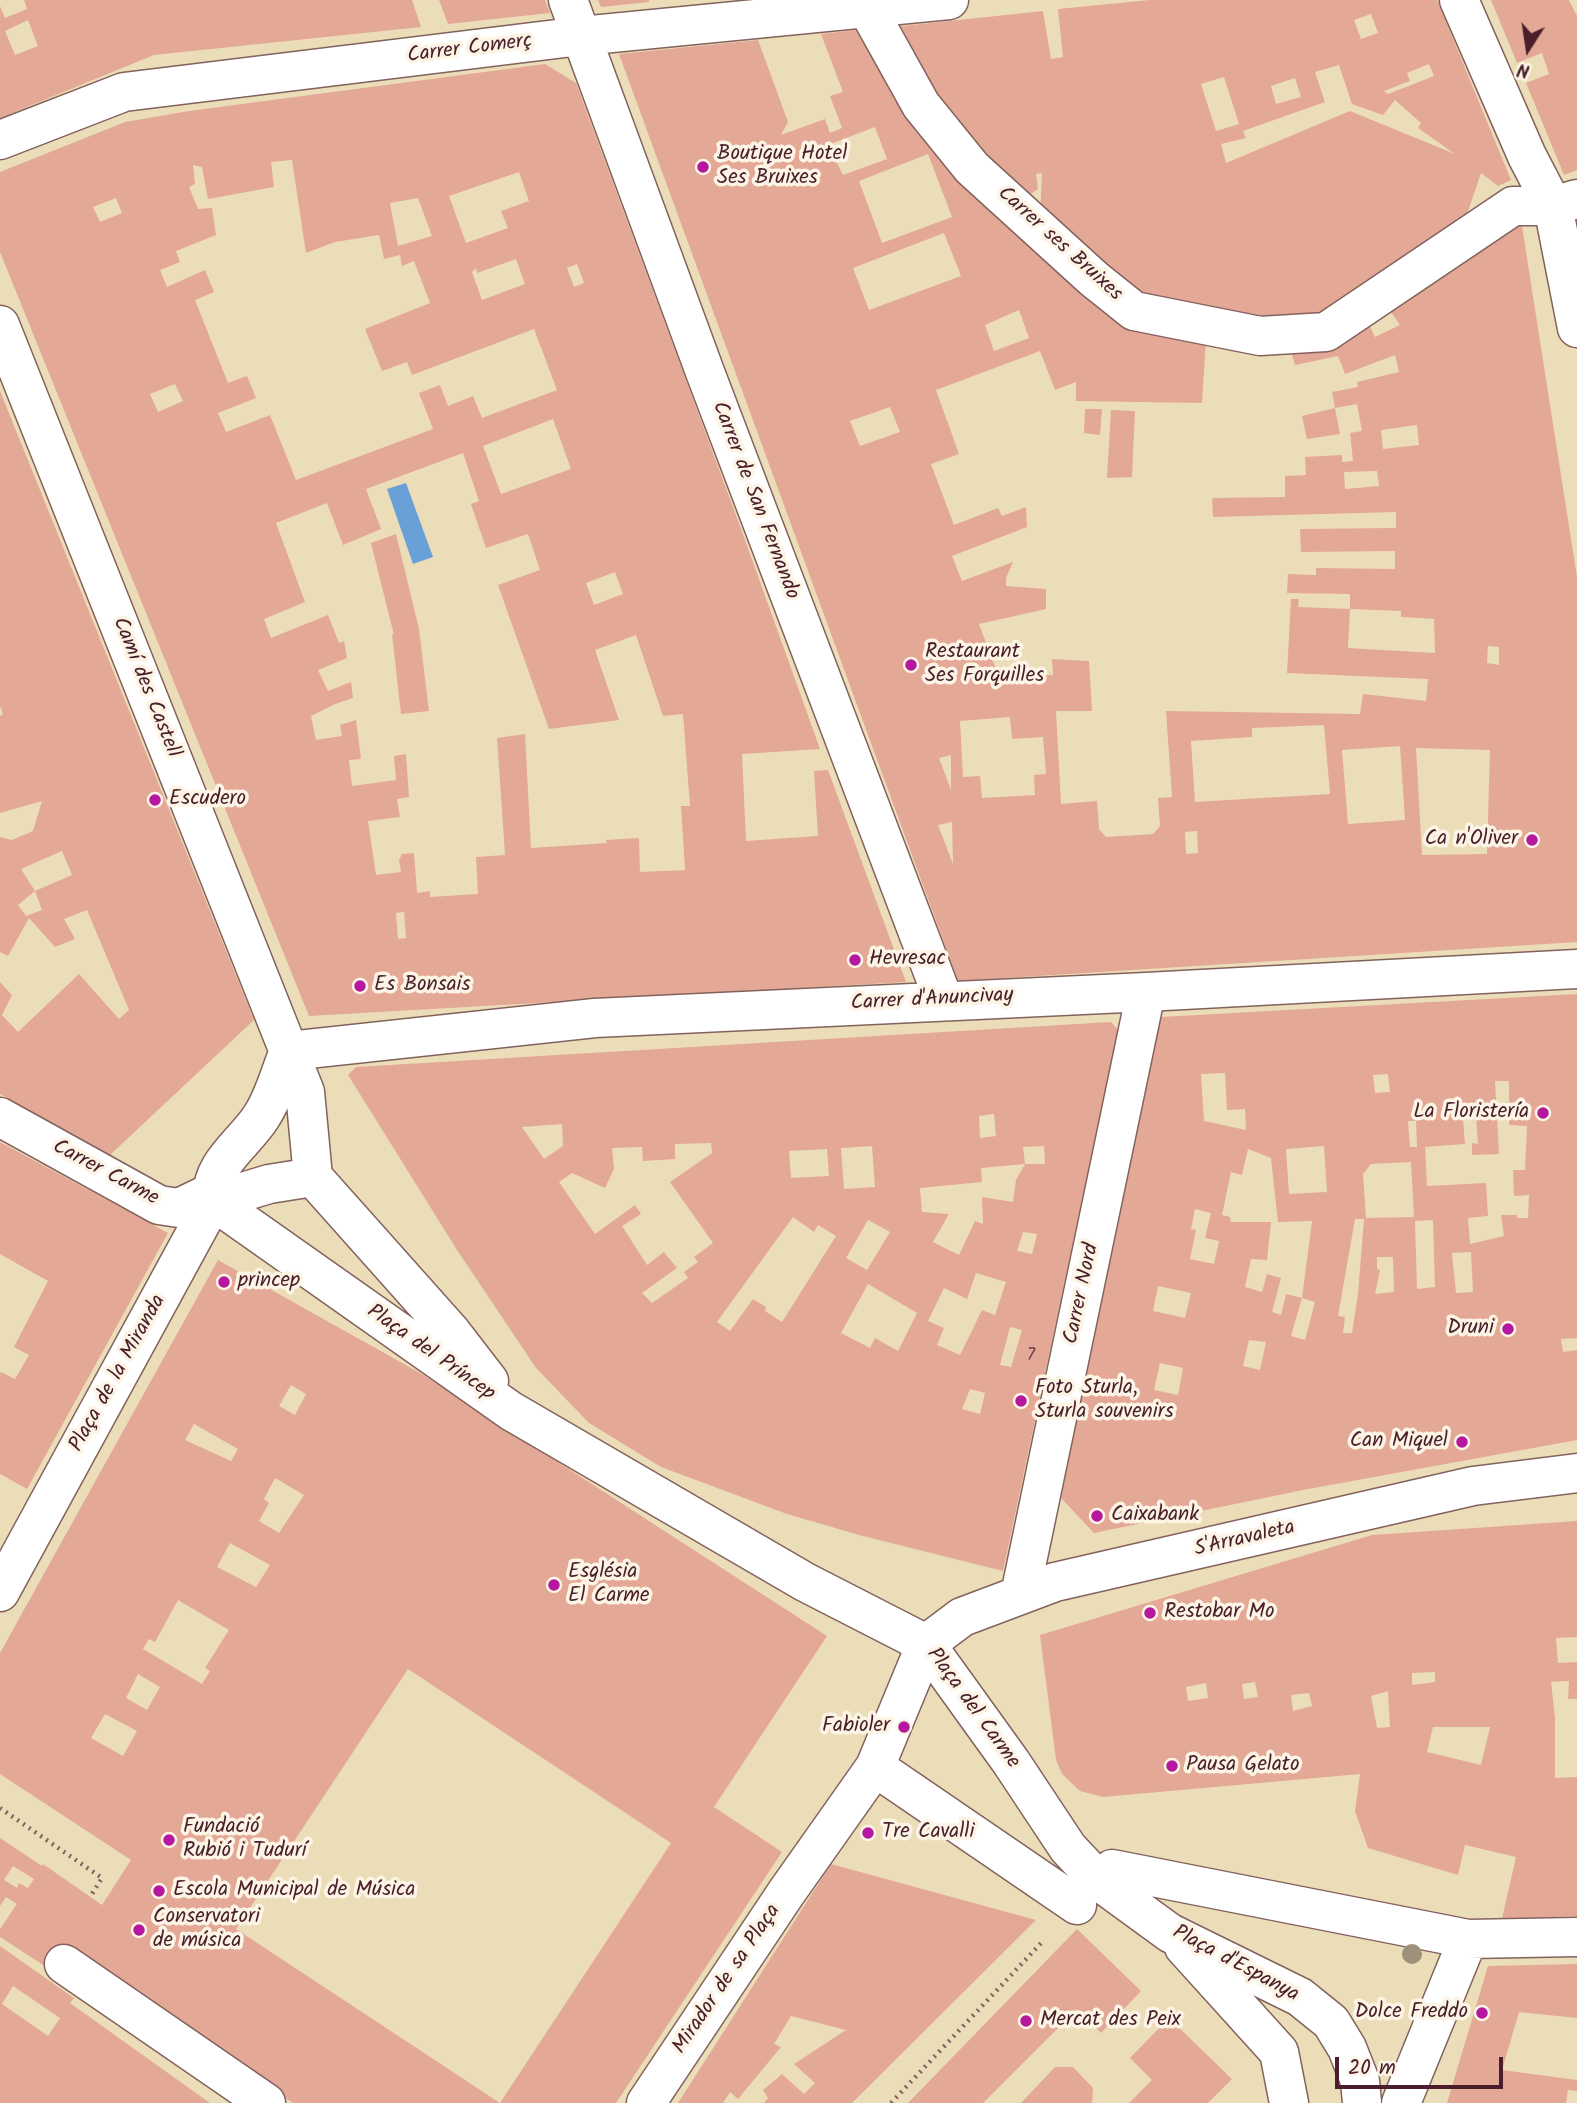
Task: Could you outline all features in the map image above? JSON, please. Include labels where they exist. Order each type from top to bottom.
[{"type":"street","name":"Carrer de San Fernando","points":[[568,0],[705,372],[944,1001]]},
{"type":"street","name":"Carrer Comerç","points":[[0,140],[124,92],[581,36],[950,0]]},
{"type":"street","points":[[1459,0],[1527,156],[1565,203],[1577,328]]},
{"type":"street","name":"Carrer ses Bruixes","points":[[867,8],[920,105],[972,167],[1134,312],[1260,336],[1326,332],[1513,206],[1565,203]]},
{"type":"street","name":"Camí des Castell","points":[[0,325],[305,1092],[313,1177]]},
{"type":"street","name":"Carrer d'Anuncivay","points":[[289,1051],[595,1018],[1577,969]]},
{"type":"street","name":"Carrer Nord","points":[[1020,1595],[1146,992]]},
{"type":"street","points":[[212,1197],[226,1157],[261,1117],[289,1051]]},
{"type":"street","name":"Carrer Carme","points":[[0,1118],[159,1205],[179,1208],[212,1197],[313,1177]]},
{"type":"street","points":[[313,1177],[452,1333],[511,1411]]},
{"type":"street","name":"Plaça del Príncep","points":[[212,1197],[511,1411],[805,1582]]},
{"type":"street","name":"Plaça de la Miranda","points":[[0,1592],[12,1540],[212,1197]]},
{"type":"street","name":"S'Arravaleta","points":[[926,1644],[962,1617],[1055,1582],[1473,1486],[1577,1473]]},
{"type":"street","name":"Plaça del Carme","points":[[805,1582],[926,1644],[1096,1885]]},
{"type":"street","name":"Mirador de sa Plaça","points":[[646,2103],[875,1767],[926,1644]]},
{"type":"street","points":[[875,1767],[1096,1885],[1468,1939],[1577,1937]]},
{"type":"street","name":"Plaça d'Espanya","points":[[1096,1885],[1171,1933],[1300,1997],[1331,2022],[1348,2048],[1360,2081],[1362,2103]]},
{"type":"street","points":[[1171,1933],[1279,2052],[1289,2103]]},
{"type":"street","points":[[1401,2103],[1468,1939]]},
{"type":"street","points":[[64,1964],[266,2103]]},
{"type":"path","points":[[0,1808],[102,1878],[90,1897]]},
{"type":"path","points":[[891,2103],[1096,1885]]},
{"type":"water","points":[[406,483],[433,557],[413,564],[387,489]]},
{"type":"building","points":[[24,0],[412,0],[421,27],[154,55],[0,118],[0,6],[5,18],[27,9]],"holes":[[[28,20],[38,46],[15,55],[5,31]]]},
{"type":"building","points":[[439,0],[545,0],[550,13],[448,24]]},
{"type":"building","points":[[598,0],[649,0],[649,2],[601,7]]},
{"type":"building","points":[[1150,0],[1437,0],[1511,180],[1498,186],[1481,173],[1462,229],[1313,324],[1155,307],[1040,217],[1042,173],[1036,174],[1038,189],[1020,201],[884,28],[1043,11],[1051,59],[1063,57],[1058,9]],"holes":[[[1371,14],[1378,33],[1361,39],[1354,20]],[[1429,64],[1434,76],[1388,94],[1384,91],[1410,81],[1407,73]],[[1339,65],[1352,104],[1383,115],[1395,100],[1421,123],[1418,128],[1455,154],[1350,111],[1226,163],[1221,144],[1246,138],[1243,131],[1325,102],[1315,72]],[[1224,77],[1239,124],[1216,131],[1201,84]],[[1295,78],[1301,97],[1276,104],[1271,86]]]},
{"type":"building","points":[[1491,0],[1569,0],[1577,16],[1577,170],[1564,175],[1526,83],[1549,74],[1542,53],[1517,63]]},
{"type":"building","points":[[866,29],[976,184],[1206,338],[1202,403],[1076,401],[1076,382],[1055,390],[1040,351],[936,390],[959,454],[931,464],[954,525],[998,508],[1002,516],[1026,507],[1027,527],[952,556],[962,581],[1013,562],[1006,578],[1006,586],[1046,589],[1046,609],[979,624],[999,677],[1053,675],[1052,659],[1089,661],[1092,711],[1056,711],[1061,804],[1097,801],[1099,829],[1106,837],[1153,834],[1160,826],[1158,798],[1172,797],[1166,711],[1360,714],[1363,694],[1426,701],[1428,679],[1287,673],[1291,599],[1299,599],[1298,607],[1350,609],[1350,594],[1287,593],[1288,574],[1316,575],[1316,568],[1395,569],[1395,551],[1301,552],[1300,529],[1396,528],[1396,512],[1213,517],[1212,498],[1285,497],[1285,476],[1306,475],[1305,457],[1342,455],[1342,462],[1353,461],[1350,433],[1362,431],[1357,404],[1335,408],[1332,392],[1358,387],[1357,382],[1399,372],[1395,355],[1345,374],[1338,356],[1295,365],[1290,348],[1366,318],[1375,337],[1400,325],[1386,305],[1521,220],[1577,577],[1577,942],[958,981],[619,54],[758,40],[788,122],[781,135],[825,119],[830,133],[842,128],[830,96],[843,92],[821,34]],"holes":[[[875,127],[887,159],[843,175],[828,145]],[[928,154],[952,217],[882,243],[859,181]],[[944,233],[961,276],[869,310],[853,268]],[[1019,310],[1029,338],[994,351],[985,325]],[[890,407],[900,432],[860,446],[850,421]],[[1417,425],[1419,445],[1383,449],[1381,430]],[[1377,471],[1379,486],[1345,489],[1344,472]],[[1350,609],[1401,611],[1401,617],[1434,619],[1435,653],[1348,648]],[[1488,646],[1499,647],[1499,665],[1487,663]],[[1010,717],[1012,739],[1043,737],[1046,774],[1034,775],[1035,795],[982,798],[980,776],[963,777],[960,721]],[[1324,725],[1330,794],[1195,802],[1191,741],[1252,737],[1252,728]],[[1400,746],[1405,820],[1348,824],[1342,750]],[[1416,748],[1490,750],[1487,854],[1422,855]],[[951,755],[951,790],[939,758]],[[952,822],[953,864],[938,825]],[[1197,831],[1198,853],[1186,854],[1185,832]]]},
{"type":"building","points":[[545,64],[576,83],[820,749],[742,754],[746,841],[818,836],[814,771],[828,770],[906,982],[309,1016],[0,252],[0,172],[125,122],[189,111]],"holes":[[[292,160],[306,253],[335,242],[379,235],[384,259],[400,255],[402,266],[414,261],[430,303],[365,329],[382,371],[407,362],[412,375],[534,329],[557,390],[482,418],[473,396],[448,406],[440,385],[419,393],[433,429],[296,480],[270,415],[226,432],[218,413],[256,398],[247,376],[228,383],[195,300],[214,292],[205,270],[167,287],[160,270],[180,262],[176,251],[216,235],[212,208],[198,209],[189,187],[195,184],[193,165],[202,167],[208,199],[274,187],[271,162]],[[519,172],[529,201],[501,211],[508,228],[466,243],[449,196]],[[116,198],[122,213],[100,222],[93,207]],[[418,198],[432,236],[398,246],[390,203]],[[516,259],[525,284],[482,300],[472,272],[476,268],[477,273]],[[577,264],[584,283],[574,287],[567,268]],[[175,384],[183,401],[158,412],[150,394]],[[553,419],[571,469],[501,494],[483,446]],[[463,453],[479,501],[471,504],[486,548],[528,534],[540,570],[498,585],[549,729],[619,720],[595,650],[636,635],[663,716],[683,714],[690,806],[681,806],[685,870],[640,872],[639,838],[531,848],[525,734],[497,738],[505,855],[476,857],[478,894],[430,897],[430,891],[417,893],[414,853],[402,854],[399,860],[401,872],[376,875],[368,821],[400,817],[397,799],[409,797],[406,754],[394,756],[396,780],[352,786],[349,760],[361,759],[356,720],[340,725],[342,736],[316,740],[311,716],[353,698],[351,682],[328,691],[318,670],[347,658],[344,641],[339,643],[328,615],[271,638],[264,619],[305,602],[276,523],[327,503],[343,545],[381,529],[366,489]],[[615,572],[623,594],[594,605],[586,583]],[[404,912],[406,938],[398,939],[396,913]]]},
{"type":"building","points":[[0,391],[254,1020],[110,1155],[0,1094],[0,982],[12,995],[2,1015],[18,1032],[79,974],[119,1019],[129,1010],[87,910],[64,919],[75,939],[55,947],[29,918],[8,956],[0,952],[0,837],[12,840],[33,831],[42,801],[0,813],[0,716],[3,714],[0,706]],"holes":[[[62,851],[72,875],[35,891],[21,869]],[[35,891],[42,910],[26,916],[18,905]]]},
{"type":"building","points":[[1335,408],[1340,434],[1307,439],[1302,416]]},
{"type":"building","points":[[1085,409],[1102,409],[1100,435],[1084,433]]},
{"type":"building","points":[[1111,410],[1135,411],[1132,477],[1107,478]]},
{"type":"building","points":[[396,534],[419,629],[429,711],[401,714],[392,634],[394,635],[371,543]]},
{"type":"building","points":[[1577,994],[1577,1338],[1561,1339],[1563,1352],[1577,1350],[1577,1440],[1303,1490],[1094,1533],[1061,1498],[1161,1017]],"holes":[[[1225,1073],[1227,1110],[1245,1109],[1246,1130],[1204,1121],[1201,1074]],[[1388,1074],[1390,1092],[1375,1093],[1373,1075]],[[1495,1081],[1509,1081],[1509,1125],[1527,1126],[1525,1170],[1513,1170],[1514,1196],[1529,1195],[1528,1218],[1501,1215],[1504,1236],[1470,1244],[1468,1218],[1488,1216],[1486,1183],[1427,1186],[1425,1147],[1465,1144],[1463,1119],[1476,1118],[1478,1144],[1472,1143],[1472,1155],[1499,1154]],[[1408,1121],[1416,1121],[1417,1147],[1410,1147]],[[1324,1146],[1327,1192],[1289,1194],[1286,1149]],[[1248,1149],[1271,1158],[1278,1222],[1312,1221],[1302,1298],[1286,1294],[1281,1315],[1272,1312],[1281,1278],[1267,1274],[1262,1292],[1245,1287],[1251,1259],[1267,1260],[1271,1222],[1231,1222],[1230,1217],[1222,1215],[1231,1172],[1242,1175]],[[1411,1162],[1414,1217],[1366,1218],[1363,1174],[1371,1164]],[[1195,1209],[1211,1213],[1205,1238],[1219,1241],[1214,1264],[1190,1259],[1196,1230],[1191,1229]],[[1355,1219],[1364,1219],[1352,1333],[1343,1333],[1345,1317],[1338,1316]],[[1433,1220],[1435,1287],[1417,1289],[1415,1221]],[[1471,1252],[1473,1292],[1456,1293],[1452,1253]],[[1377,1257],[1393,1257],[1394,1292],[1375,1294],[1380,1270],[1377,1269]],[[1158,1286],[1191,1293],[1185,1318],[1153,1311]],[[1302,1298],[1315,1302],[1305,1340],[1291,1336]],[[1249,1340],[1266,1342],[1260,1370],[1243,1366]],[[1160,1363],[1183,1368],[1178,1395],[1154,1390]]]},
{"type":"building","points":[[1111,1022],[1118,1030],[1003,1571],[787,1514],[661,1467],[589,1423],[536,1368],[457,1250],[348,1075],[356,1067]],"holes":[[[994,1114],[996,1136],[980,1138],[979,1116]],[[562,1124],[563,1146],[544,1159],[522,1127]],[[711,1143],[712,1153],[670,1182],[713,1243],[694,1257],[698,1262],[684,1272],[688,1278],[652,1303],[642,1293],[677,1268],[664,1252],[647,1265],[622,1226],[641,1214],[635,1205],[595,1234],[559,1182],[572,1173],[605,1188],[614,1169],[612,1148],[642,1147],[643,1161],[675,1159],[675,1144]],[[872,1146],[875,1187],[844,1189],[841,1148]],[[1044,1146],[1045,1164],[1025,1164],[1023,1147]],[[827,1149],[829,1176],[791,1178],[789,1151]],[[1025,1164],[1016,1180],[1013,1202],[982,1197],[983,1224],[975,1221],[959,1255],[933,1242],[949,1214],[922,1212],[920,1188],[982,1182],[981,1168]],[[793,1217],[814,1232],[818,1225],[836,1236],[782,1322],[753,1299],[730,1331],[717,1322]],[[868,1220],[890,1232],[867,1270],[846,1258]],[[1023,1232],[1037,1234],[1032,1254],[1017,1251]],[[976,1273],[1006,1282],[995,1315],[982,1310],[960,1355],[937,1345],[944,1328],[928,1321],[944,1288],[967,1299]],[[868,1284],[917,1313],[898,1351],[875,1338],[870,1348],[841,1333]],[[1010,1327],[1022,1330],[1011,1367],[1000,1365]],[[970,1389],[985,1393],[980,1414],[962,1409]]]},
{"type":"building","points":[[0,1142],[168,1233],[27,1489],[0,1474],[0,1374],[1,1372],[15,1379],[29,1355],[14,1347],[48,1281],[0,1254]]},
{"type":"building","points":[[218,1260],[420,1373],[827,1636],[714,1807],[782,1852],[616,2103],[500,2103],[293,2103],[69,1956],[57,1974],[0,1937],[0,1929],[17,1904],[6,1897],[0,1906],[0,1838],[102,1905],[131,1860],[0,1774],[0,1653]],"holes":[[[291,1385],[306,1394],[295,1415],[279,1406]],[[194,1424],[238,1449],[231,1461],[185,1440]],[[275,1478],[304,1495],[279,1533],[259,1521],[269,1503],[264,1499]],[[230,1543],[270,1565],[256,1587],[217,1567]],[[178,1600],[229,1630],[205,1668],[210,1671],[202,1684],[143,1649],[149,1639],[155,1642]],[[408,1669],[671,1843],[500,2103],[236,1929]],[[138,1674],[160,1687],[147,1710],[126,1698]],[[105,1714],[137,1731],[123,1756],[91,1738]],[[13,1866],[34,1879],[28,1888],[19,1883],[17,1888],[4,1880]]]},
{"type":"building","points":[[1577,1521],[1577,1637],[1556,1638],[1558,1663],[1577,1662],[1577,1699],[1568,1699],[1569,1681],[1551,1682],[1555,1718],[1555,1778],[1577,1777],[1577,1916],[1502,1919],[1516,1857],[1465,1845],[1458,1875],[1368,1848],[1355,1811],[1360,1774],[1103,1797],[1080,1791],[1062,1774],[1056,1760],[1040,1635],[1372,1535]],"holes":[[[1435,1672],[1435,1682],[1412,1685],[1412,1673]],[[1255,1682],[1258,1697],[1244,1699],[1242,1684]],[[1206,1683],[1208,1698],[1188,1701],[1186,1687]],[[1388,1691],[1390,1727],[1377,1728],[1371,1696]],[[1309,1693],[1312,1706],[1293,1711],[1291,1695]],[[1433,1727],[1490,1727],[1481,1765],[1427,1752]]]},
{"type":"building","points":[[831,1864],[1036,1920],[852,2103],[764,2103],[768,2098],[763,2090],[782,2074],[804,2094],[815,2083],[794,2064],[846,2030],[791,2016],[774,2044],[781,2047],[738,2099],[730,2092],[723,2103],[678,2103]]},
{"type":"building","name":"Mercat des Peix","points":[[1077,1929],[1141,1991],[1101,2033],[1077,2009],[983,2103],[908,2103]]},
{"type":"building","points":[[0,1946],[74,1998],[70,2003],[210,2103],[0,2103]],"holes":[[[13,1986],[60,2018],[48,2036],[2,2004]]]},
{"type":"building","points":[[1577,1964],[1577,2018],[1519,2012],[1502,2070],[1577,2080],[1577,2091],[1568,2090],[1566,2103],[1447,2103],[1488,1966]]},
{"type":"building","name":"Mercat des Peix","points":[[1169,2018],[1232,2079],[1208,2103],[1129,2103],[1152,2080],[1130,2058]]},
{"type":"building","points":[[1055,2067],[1073,2067],[1093,2088],[1092,2103],[1021,2103]]},
{"type":"place","name":"Boutique Hotel Ses Bruixes","points":[[703,167]]},
{"type":"place","name":"Restaurant Ses Forquilles","points":[[911,665]]},
{"type":"place","name":"Escudero","points":[[155,800]]},
{"type":"place","name":"Ca n'Oliver","points":[[1532,840]]},
{"type":"place","name":"Hevresac","points":[[855,960]]},
{"type":"place","name":"Es Bonsais","points":[[360,986]]},
{"type":"place","name":"La Floristería","points":[[1543,1113]]},
{"type":"place","name":"princep","points":[[224,1282]]},
{"type":"place","name":"Druni","points":[[1508,1329]]},
{"type":"place","name":"Foto Sturla, Sturla souvenirs","points":[[1021,1401]]},
{"type":"place","name":"Can Miquel","points":[[1462,1442]]},
{"type":"place","name":"Caixabank","points":[[1097,1516]]},
{"type":"place","name":"Església El Carme","points":[[554,1585]]},
{"type":"place","name":"Restobar Mo","points":[[1150,1613]]},
{"type":"place","name":"Fabioler","points":[[904,1727]]},
{"type":"place","name":"Pausa Gelato","points":[[1172,1766]]},
{"type":"place","name":"Tre Cavalli","points":[[868,1833]]},
{"type":"place","name":"Fundació Rubió i Tudurí","points":[[169,1840]]},
{"type":"place","name":"Escola Municipal de Música","points":[[159,1891]]},
{"type":"place","name":"Conservatori de música","points":[[139,1930]]},
{"type":"place","name":"Dolce Freddo","points":[[1482,2013]]},
{"type":"place","name":"Mercat des Peix","points":[[1026,2021]]}]
